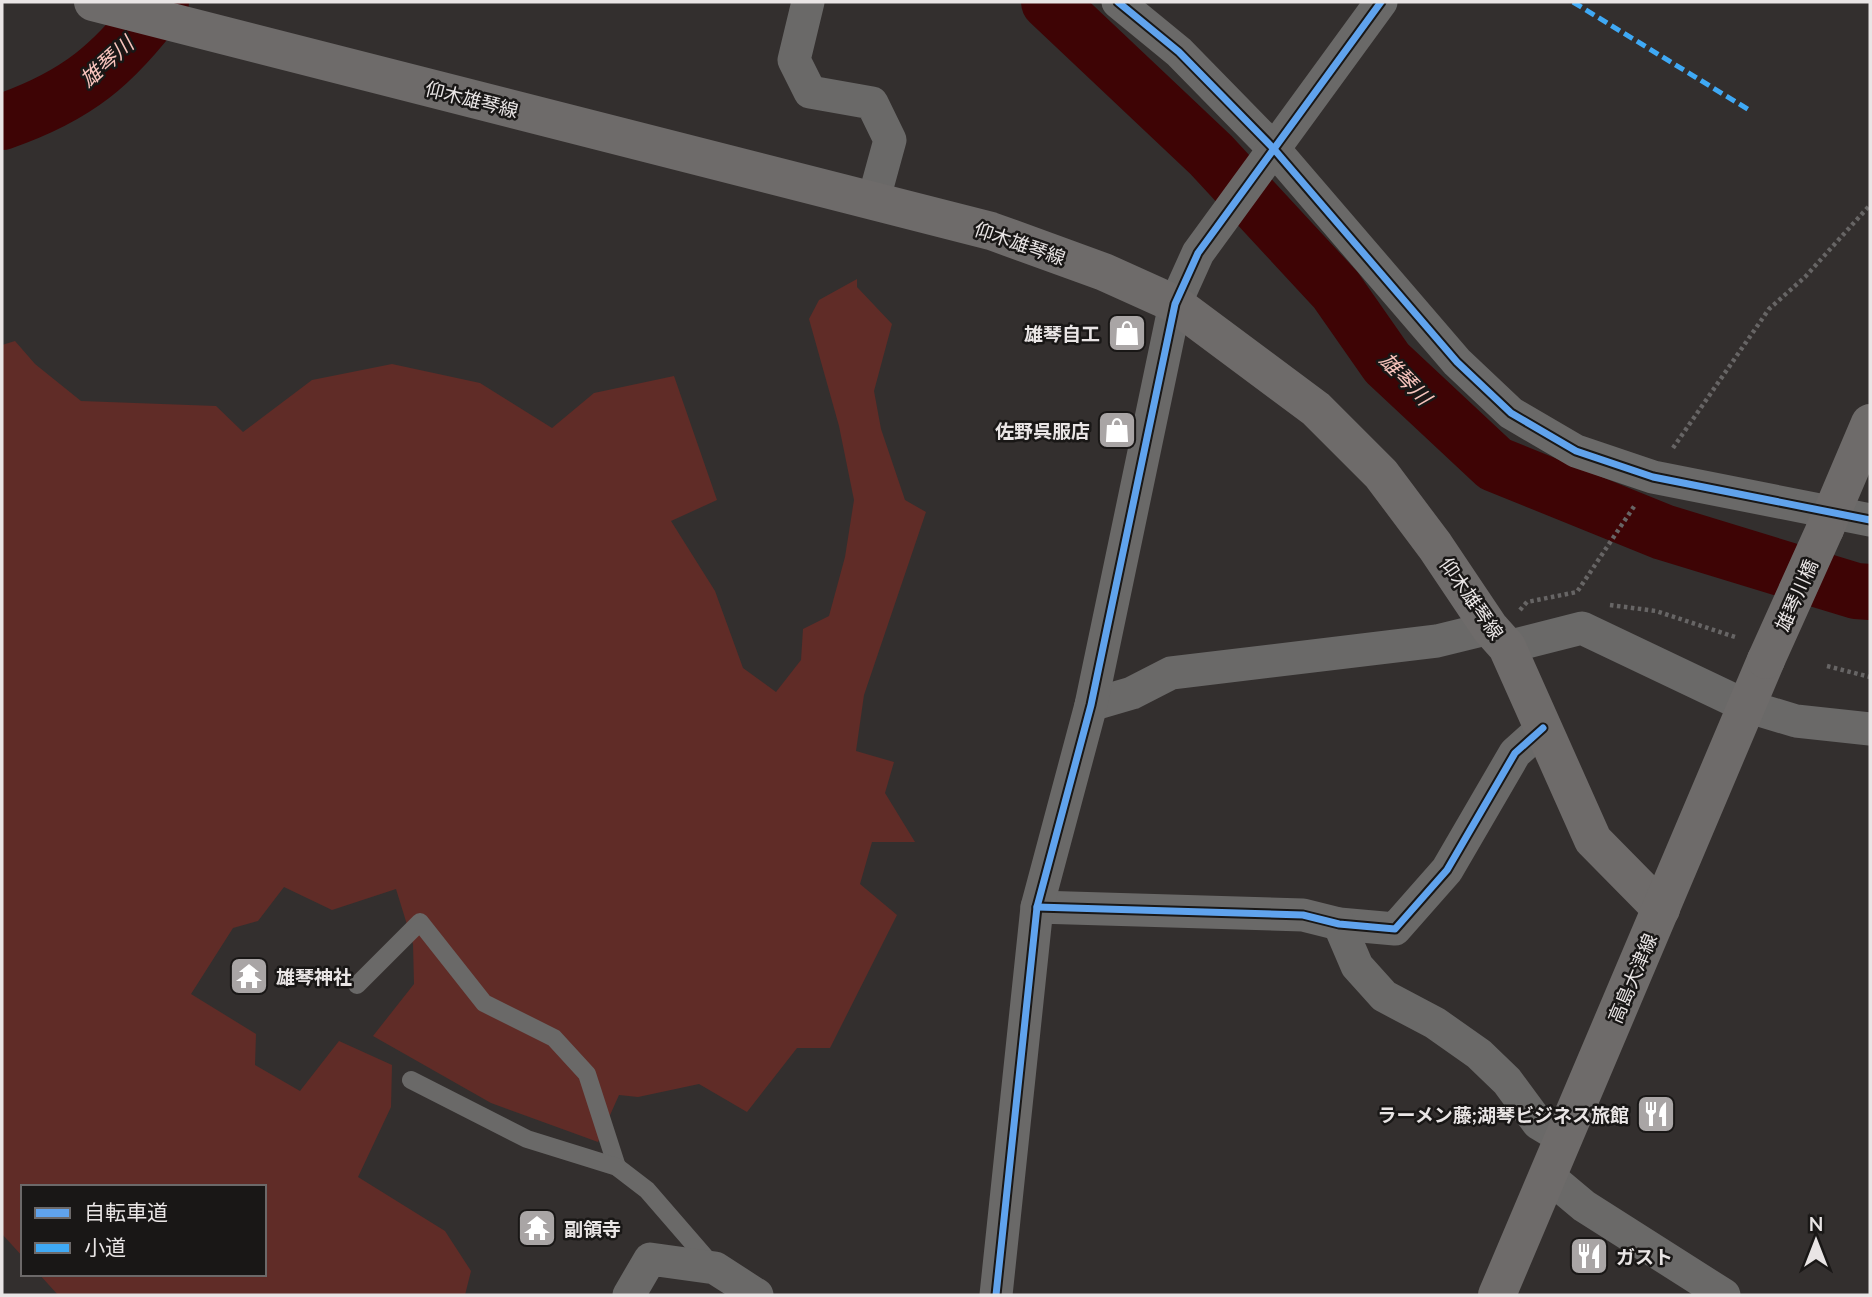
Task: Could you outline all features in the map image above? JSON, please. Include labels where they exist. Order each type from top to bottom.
[{"type":"main road","name":"仰木雄琴線","points":[[93,2],[990,231],[1104,272],[1175,304],[1316,409],[1381,474],[1435,546],[1504,630],[1543,728],[1593,840],[1661,909]]},
{"type":"main road","points":[[1829,521],[1870,423]]},
{"type":"main road","name":"雄琴川橋","points":[[1766,660],[1829,521]]},
{"type":"main road","name":"高島大津線","points":[[1497,1295],[1766,660]]},
{"type":"street","points":[[807,2],[794,60],[810,92],[872,103],[890,140],[873,202]]},
{"type":"street","points":[[1118,2],[1179,52],[1457,362],[1511,413],[1576,451],[1650,482],[1829,521],[1870,520]]},
{"type":"street","points":[[996,1295],[1037,907],[1091,705],[1175,304],[1198,253],[1223,215],[1381,2]]},
{"type":"street","points":[[1091,705],[1132,693],[1171,673],[1437,641],[1504,630],[1582,628],[1746,706],[1796,721],[1870,729]]},
{"type":"street","points":[[1037,907],[1303,915],[1339,924],[1395,929],[1447,870],[1515,753],[1543,728]]},
{"type":"street","points":[[1339,924],[1357,966],[1384,996],[1435,1023],[1479,1054],[1507,1082],[1538,1123],[1563,1138]]},
{"type":"street","points":[[1547,1175],[1584,1206],[1724,1295]]},
{"type":"street","points":[[629,1295],[650,1259],[715,1268],[757,1295]]},
{"type":"lane","points":[[356,985],[420,922],[484,1003],[554,1038],[587,1074],[617,1167]]},
{"type":"lane","points":[[411,1080],[527,1139],[617,1167],[647,1190],[715,1268]]},
{"type":"path","points":[[1504,630],[1527,602],[1577,592],[1769,309],[1805,277],[1870,205]]},
{"type":"path","points":[[1827,666],[1870,677]]},
{"type":"shaded area","points":[[857,279],[857,287],[892,324],[874,391],[881,429],[905,500],[926,512],[864,695],[856,751],[894,762],[885,793],[915,842],[872,842],[860,884],[897,915],[830,1048],[797,1048],[747,1112],[699,1084],[638,1097],[619,1095],[598,1142],[491,1103],[373,1036],[414,984],[413,944],[396,889],[332,910],[284,887],[258,921],[233,928],[191,994],[256,1034],[255,1065],[300,1091],[339,1041],[392,1065],[391,1107],[358,1177],[445,1231],[471,1271],[465,1295],[58,1295],[41,1276],[266,1276],[266,1185],[21,1185],[21,1255],[2,1234],[2,345],[15,341],[35,364],[81,401],[216,406],[243,432],[312,380],[392,364],[480,383],[552,428],[594,393],[674,376],[717,500],[671,521],[715,591],[743,668],[776,692],[801,660],[803,629],[829,616],[845,557],[854,500],[839,426],[809,319],[819,300]]},
{"type":"waterway","name":"雄琴川","points":[[2,122],[52,101],[92,76],[127,44],[161,2]]},
{"type":"waterway","name":"雄琴川","points":[[1049,2],[1211,155],[1336,290],[1387,363],[1495,464],[1663,532],[1856,591],[1870,592]]},
{"type":"marked path","points":[[1573,2],[1749,110]]},
{"type":"cycle path","points":[[1118,2],[1179,52],[1273,148],[1457,362],[1511,413],[1576,451],[1653,477],[1870,520]]},
{"type":"cycle path","points":[[996,1295],[1037,907],[1091,705],[1175,304],[1198,253],[1381,2]]},
{"type":"cycle path","points":[[1037,907],[1303,915],[1339,924],[1395,929],[1447,870],[1515,753],[1543,728]]},
{"type":"place","name":"雄琴自工","points":[[1127,333]]},
{"type":"place","name":"佐野呉服店","points":[[1117,430]]},
{"type":"place","name":"雄琴神社","points":[[249,976]]},
{"type":"place","name":"ラーメン藤;湖琴ビジネス旅館","points":[[1656,1114]]},
{"type":"place","name":"副領寺","points":[[537,1228]]},
{"type":"place","name":"ガスト","points":[[1589,1256]]}]
